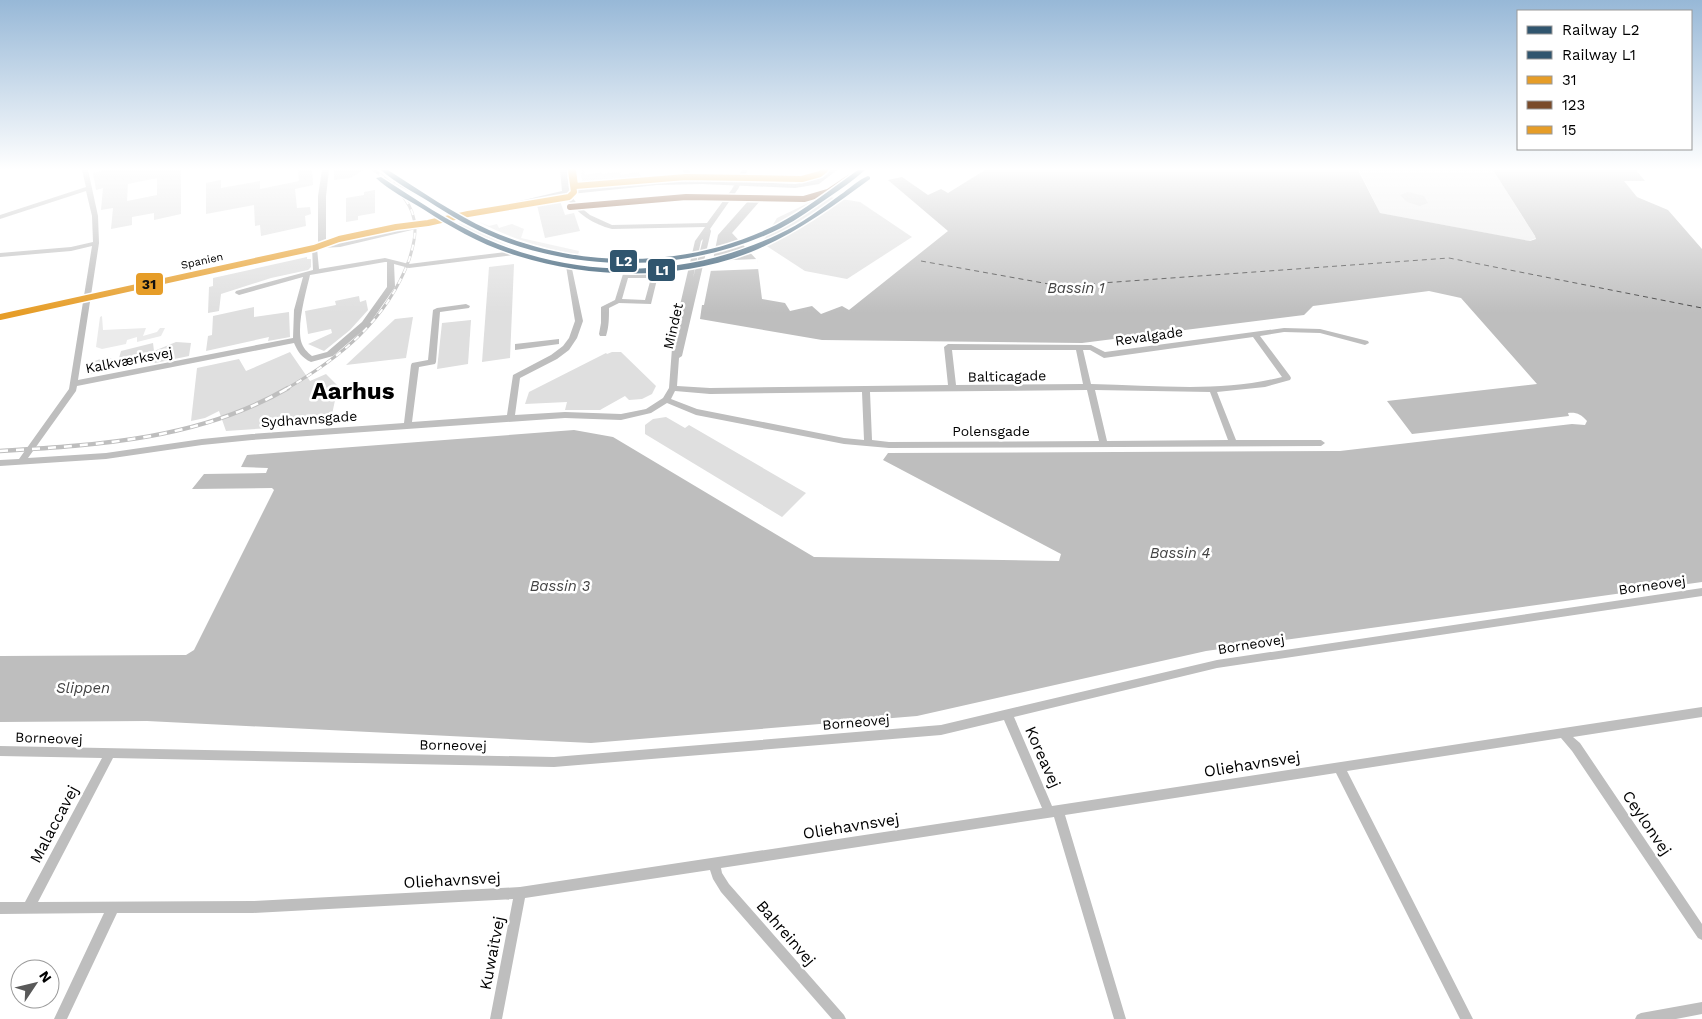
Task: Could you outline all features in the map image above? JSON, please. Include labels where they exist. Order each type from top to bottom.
[{"type":"street","points":[[21,462],[73,388],[96,243],[95,218]]},
{"type":"street","points":[[316,270],[320,218]]},
{"type":"street","name":"Spanien","points":[[318,247],[339,239],[436,218]]},
{"type":"street","name":"Spanien","points":[[0,317],[318,247],[340,244],[452,218]]},
{"type":"street","points":[[591,218],[597,223],[612,227],[709,225],[714,218]]},
{"type":"street","name":"Spanien","points":[[396,227],[428,223]]},
{"type":"street","name":"Mindet","points":[[621,417],[648,412],[666,400],[673,388],[696,266],[698,241],[709,225]]},
{"type":"street","points":[[0,255],[71,248],[96,243]]},
{"type":"street","points":[[239,293],[316,270],[384,260],[409,266],[513,253],[569,265],[579,321],[573,338],[566,348],[554,357],[516,377],[511,418]]},
{"type":"street","points":[[307,273],[298,310],[297,340],[302,352],[311,359],[326,356],[366,324],[391,287],[390,262]]},
{"type":"street","points":[[603,334],[605,307],[618,301],[648,302],[658,263]]},
{"type":"street","points":[[618,301],[625,276],[654,276]]},
{"type":"street","points":[[408,426],[415,365],[432,362],[438,310],[466,306]]},
{"type":"street","name":"Revalgade","points":[[952,389],[948,347],[1092,348],[1104,355],[1284,330],[1320,331],[1365,343]]},
{"type":"street","name":"Balticagade","points":[[673,388],[710,392],[1089,387],[1243,388],[1287,378],[1256,334]]},
{"type":"street","name":"Kalkværksvej","points":[[74,384],[297,340]]},
{"type":"street","points":[[1079,349],[1104,444]]},
{"type":"street","points":[[1212,388],[1233,444]]},
{"type":"street","points":[[866,390],[868,443]]},
{"type":"street","name":"Polensgade","points":[[666,400],[696,412],[844,441],[889,445],[1321,443]]},
{"type":"street","name":"Sydhavnsgade","points":[[0,463],[106,456],[202,442],[511,418],[565,415],[621,417]]},
{"type":"street","name":"Borneovej","points":[[0,751],[554,762],[941,730],[1217,664],[1702,592]]},
{"type":"street","name":"Oliehavnsvej","points":[[0,908],[253,907],[520,893],[1702,712]]},
{"type":"street","name":"Koreavej","points":[[1007,714],[1054,811],[1120,1019]]},
{"type":"street","name":"Ceylonvej","points":[[1563,733],[1576,747],[1702,934]]},
{"type":"street","name":"Malaccavej","points":[[28,908],[109,754]]},
{"type":"street","points":[[1339,767],[1467,1019]]},
{"type":"street","name":"Bahreinvej","points":[[714,863],[717,874],[725,888],[840,1019]]},
{"type":"street","name":"Kuwaitvej","points":[[496,1019],[520,893]]},
{"type":"street","points":[[60,1019],[113,908]]},
{"type":"street","points":[[1641,1019],[1702,1008]]},
{"type":"shaded area","points":[[1404,218],[1523,218],[1536,238],[1529,241]]},
{"type":"shaded area","points":[[477,221],[489,226],[497,224],[499,228],[512,224],[524,229],[521,238],[579,251],[578,255],[526,242]]},
{"type":"shaded area","points":[[459,223],[511,247],[504,249],[455,228]]},
{"type":"shaded area","points":[[102,316],[103,330],[146,328],[143,336],[157,332],[160,328],[165,328],[161,336],[137,342],[137,337],[127,340],[126,344],[102,349],[96,347],[100,317]]},
{"type":"water","points":[[734,218],[746,218],[732,233],[757,260],[762,299],[785,303],[790,311],[812,306],[821,314],[842,306],[849,310],[948,231],[932,218],[1404,218],[1530,241],[1536,239],[1523,218],[1675,218],[1702,249],[1702,582],[1206,651],[917,716],[591,743],[147,721],[0,722],[0,656],[186,655],[194,650],[274,490],[272,488],[192,489],[204,474],[266,473],[268,468],[241,467],[247,455],[574,430],[613,437],[814,557],[1059,561],[1061,554],[883,460],[888,453],[1340,451],[1572,424],[1585,425],[1587,421],[1578,414],[1568,413],[1569,416],[1412,434],[1387,401],[1537,384],[1461,298],[1429,291],[1313,306],[1304,315],[1082,343],[822,340],[700,319],[718,235]]},
{"type":"water","points":[[559,339],[559,344],[515,350],[515,344]]},
{"type":"pier","points":[[757,259],[760,269],[708,271],[710,261]]},
{"type":"building","points":[[112,218],[132,218],[132,225],[111,229]]},
{"type":"building","points":[[255,218],[305,218],[306,226],[261,236],[260,225],[255,226]]},
{"type":"building","points":[[346,218],[358,218],[358,220],[346,222]]},
{"type":"building","points":[[540,218],[576,218],[580,231],[545,238]]},
{"type":"building","points":[[777,218],[883,218],[912,237],[847,279],[805,271],[762,243]]},
{"type":"building","points":[[307,257],[307,259],[311,259],[311,267],[308,270],[271,278],[221,294],[219,311],[208,313],[209,287],[213,286],[213,278]]},
{"type":"building","points":[[514,264],[510,358],[482,362],[489,267]]},
{"type":"building","points":[[359,296],[360,302],[366,300],[368,310],[350,330],[324,351],[308,344],[332,333],[331,329],[308,334],[305,311],[336,305],[335,301]]},
{"type":"building","points":[[254,307],[254,317],[289,312],[290,337],[268,341],[269,337],[206,351],[208,336],[212,335],[213,316]]},
{"type":"building","points":[[413,317],[406,358],[346,365],[395,319]]},
{"type":"building","points":[[471,320],[468,364],[437,369],[442,323]]},
{"type":"building","points":[[176,342],[191,343],[189,356],[155,363],[149,354],[131,360],[119,358],[121,351],[153,343],[154,351]]},
{"type":"building","points":[[290,352],[310,381],[326,374],[338,386],[330,424],[226,431],[219,411],[205,418],[191,421],[197,368],[239,359],[246,371]]},
{"type":"building","points":[[621,352],[656,386],[652,394],[642,399],[629,400],[625,396],[600,410],[565,410],[567,402],[525,404],[529,392],[606,353]]},
{"type":"building","points":[[106,357],[115,360],[111,369],[88,375],[89,363]]},
{"type":"building","points":[[666,417],[685,428],[689,425],[806,493],[782,517],[645,434],[645,425],[653,419]]},
{"type":"ferry route","points":[[921,261],[1060,286],[1449,258],[1702,308]]},
{"type":"railway","points":[[286,389],[343,350],[375,319],[400,281],[409,260],[414,242],[414,218]]},
{"type":"railway","points":[[0,451],[112,442],[185,429],[220,419],[286,389]]},
{"type":"rail line","name":"L1","points":[[441,218],[483,240],[519,254],[556,264],[595,270],[634,272],[673,269],[711,262],[748,251],[783,235],[811,218]]},
{"type":"rail line","name":"L2","points":[[459,218],[502,238],[536,249],[570,257],[606,261],[676,258],[711,251],[745,241],[794,218]]},
{"type":"transit line","name":"31","points":[[0,317],[314,248],[339,239],[452,218]]},
{"type":"district","name":"Aarhus","points":[[353,391]]},
{"type":"water label","name":"Bassin 1","points":[[1076,288]]},
{"type":"water label","name":"Bassin 4","points":[[1180,553]]},
{"type":"water label","name":"Bassin 3","points":[[560,586]]},
{"type":"water label","name":"Slippen","points":[[83,688]]}]
